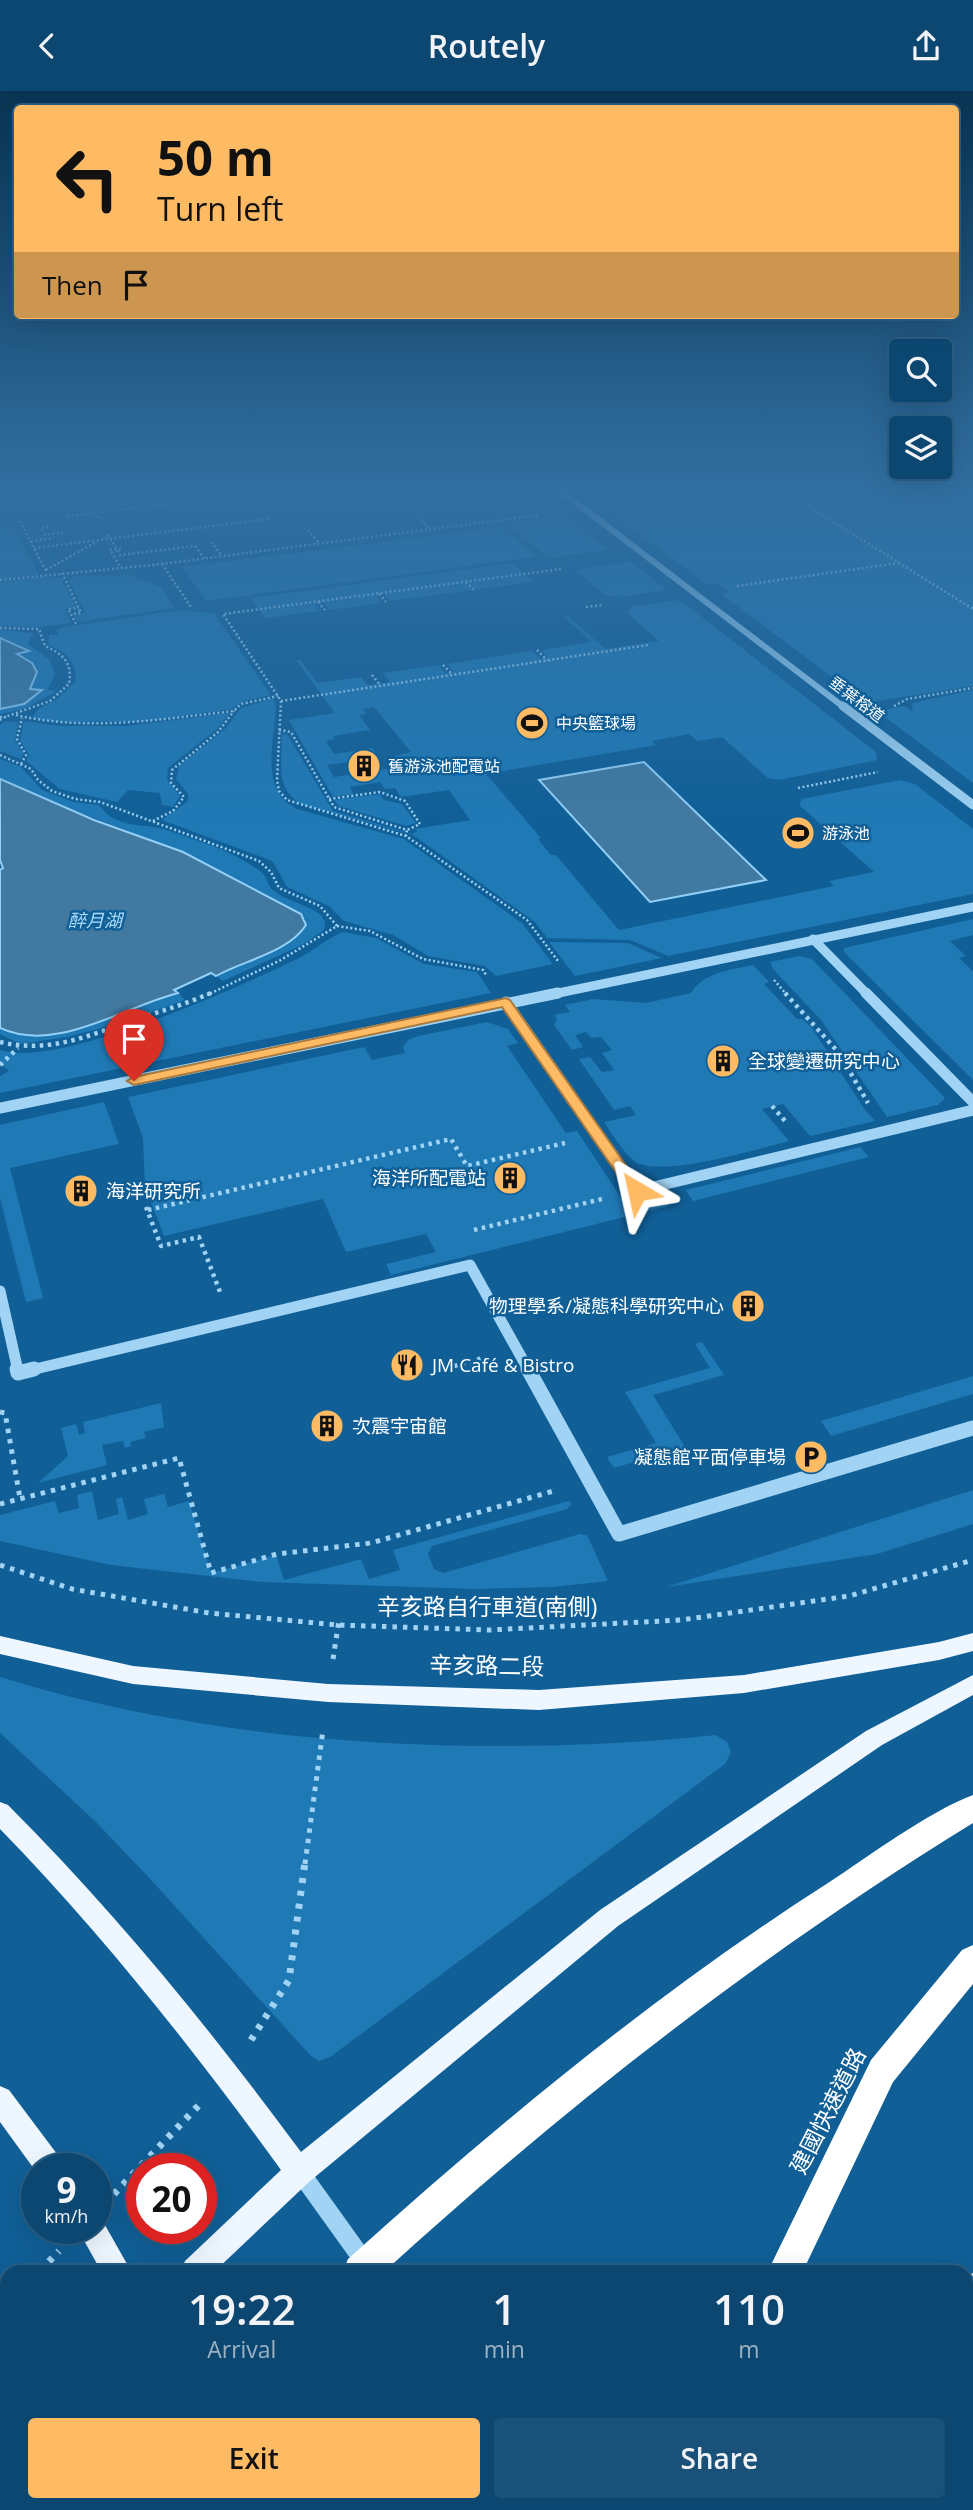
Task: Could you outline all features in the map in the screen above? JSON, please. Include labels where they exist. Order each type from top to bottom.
[{"type":"highway","points":[[371,2265],[571,2089],[750,1953],[918,1840],[973,1808]]},
{"type":"highway","name":"建國快速道路","points":[[788,2265],[882,2071],[973,1960]]},
{"type":"main road","name":"辛亥路二段","points":[[0,1645],[133,1675],[328,1693],[539,1700],[744,1684],[939,1651],[973,1642]]},
{"type":"main road","points":[[201,2265],[299,2172],[609,1918],[874,1738],[973,1684]]},
{"type":"main road","points":[[0,1814],[54,1866],[220,2064],[299,2172]]},
{"type":"main road","points":[[0,2099],[39,2153]]},
{"type":"main road","points":[[101,2244],[113,2265]]},
{"type":"street","name":"垂葉榕道","points":[[706,601],[973,806]]},
{"type":"street","points":[[0,1108],[973,907]]},
{"type":"street","points":[[813,939],[973,1102]]},
{"type":"street","points":[[506,1002],[637,1191],[973,1110]]},
{"type":"street","points":[[0,1291],[18,1373],[470,1265],[619,1534],[973,1427]]},
{"type":"street","points":[[299,2172],[363,2265]]},
{"type":"path","points":[[76,601],[79,608],[68,609],[76,624]]},
{"type":"path","points":[[187,601],[191,607]]},
{"type":"path","points":[[326,601],[223,614],[281,701],[276,780],[279,791],[287,800],[301,807],[406,836],[527,920],[579,987]]},
{"type":"path","points":[[318,602],[325,610]]},
{"type":"path","points":[[586,607],[603,605]]},
{"type":"path","points":[[0,628],[39,629],[45,646],[64,657],[71,670],[69,684],[50,701],[2,718]]},
{"type":"path","points":[[281,701],[648,645]]},
{"type":"path","points":[[537,650],[547,660]]},
{"type":"path","points":[[443,664],[452,675]]},
{"type":"path","points":[[372,675],[381,685]]},
{"type":"path","points":[[852,713],[973,688]]},
{"type":"path","points":[[956,691],[962,695]]},
{"type":"path","points":[[153,821],[173,811],[184,797],[171,783],[172,770],[218,732],[242,704],[278,696]]},
{"type":"path","points":[[16,715],[62,724],[121,724],[234,711]]},
{"type":"path","points":[[21,764],[26,755],[17,739],[22,718]]},
{"type":"path","points":[[279,730],[291,732],[329,799],[337,809],[407,829],[421,824],[405,801],[380,792],[329,799]]},
{"type":"path","points":[[0,755],[21,764],[52,791],[75,799],[100,802],[259,861],[271,872],[279,888],[320,907],[337,926],[370,931],[422,959],[483,970],[506,1002]]},
{"type":"path","points":[[798,788],[919,764]]},
{"type":"path","points":[[330,814],[337,809]]},
{"type":"path","points":[[406,836],[407,829]]},
{"type":"path","points":[[0,1042],[18,1048],[77,1039],[174,1009],[279,962],[310,946],[337,926]]},
{"type":"path","points":[[754,952],[792,1002],[816,1023],[862,1085],[870,1108],[891,1130]]},
{"type":"path","points":[[0,1065],[18,1048]]},
{"type":"path","points":[[232,1322],[199,1237],[161,1247],[147,1208],[450,1139],[467,1166],[597,1136]]},
{"type":"path","points":[[457,1269],[441,1238],[637,1191]]},
{"type":"path","points":[[0,1412],[5,1413],[20,1498]]},
{"type":"path","points":[[0,1504],[179,1458],[211,1573],[277,1554],[371,1543],[590,1480]]},
{"type":"path","name":"辛亥路自行車道(南側)","points":[[0,1565],[72,1589],[209,1613],[338,1625],[490,1630],[681,1620],[849,1596],[973,1560]]},
{"type":"path","points":[[289,1980],[322,1740]]},
{"type":"shaded area","points":[[0,601],[73,601],[76,607],[65,609],[71,623],[40,627],[0,626]]},
{"type":"shaded area","points":[[79,601],[170,601],[174,608],[77,622],[74,615],[85,613]]},
{"type":"shaded area","points":[[252,601],[381,603],[330,610],[324,603],[315,604],[320,611],[265,618]]},
{"type":"shaded area","points":[[681,601],[876,752],[877,760],[779,780],[768,778],[722,737],[697,741],[689,734],[651,741],[656,745],[486,774],[541,838],[538,839],[551,855],[556,855],[619,930],[834,886],[829,881],[874,872],[799,805],[802,799],[900,780],[915,784],[973,829],[973,894],[668,956],[630,940],[547,938],[535,922],[413,835],[304,805],[288,792],[281,766],[282,735],[287,734],[333,811],[412,834],[418,831],[414,829],[470,820],[449,790],[401,797],[395,788],[385,789],[380,782],[350,787],[353,794],[333,797],[289,720],[335,713],[296,660],[300,660],[318,683],[361,677],[368,685],[390,682],[383,673],[438,665],[445,673],[454,672],[447,664],[532,651],[541,659],[548,657],[542,650],[592,642],[564,616],[567,615],[605,649],[659,641],[627,613],[634,606]],"holes":[[[374,707],[411,752],[394,756],[401,767],[334,777],[327,765],[379,758],[372,748],[334,754],[326,741],[335,739],[333,736],[370,730],[359,715],[366,714],[363,709]]]},
{"type":"shaded area","points":[[730,601],[973,601],[973,686],[877,701],[882,706],[872,707]]},
{"type":"shaded area","points":[[180,610],[214,613],[271,695],[244,701],[232,709],[147,721],[56,722],[32,718],[38,709],[56,700],[76,681],[72,663],[61,651],[49,645],[49,635],[58,635],[57,630],[65,627]]},
{"type":"shaded area","points":[[0,630],[33,633],[28,644],[50,660],[55,675],[47,690],[57,691],[24,709],[0,714],[0,709],[24,704],[41,691],[30,689],[16,654],[28,651],[0,638]]},
{"type":"shaded area","points":[[973,690],[973,783],[877,711],[904,706],[912,711],[913,703]]},
{"type":"shaded area","points":[[273,698],[276,706],[272,750],[273,778],[285,801],[297,809],[404,839],[522,923],[553,964],[496,976],[485,966],[428,956],[393,935],[344,921],[329,906],[287,887],[273,862],[162,820],[188,801],[188,794],[176,779],[179,766],[225,729],[241,708]]},
{"type":"shaded area","points":[[230,713],[218,728],[168,768],[167,780],[180,796],[173,807],[162,805],[160,793],[128,790],[117,802],[60,789],[26,761],[29,755],[20,740],[24,721],[60,726],[126,726]]},
{"type":"shaded area","points":[[5,721],[18,722],[15,739],[23,754],[21,759],[0,751],[0,725]]},
{"type":"shaded area","points":[[0,759],[21,767],[42,790],[73,802],[99,805],[106,813],[122,822],[167,830],[240,858],[263,874],[278,894],[321,915],[325,922],[324,930],[302,945],[223,981],[216,976],[292,939],[302,932],[306,919],[183,852],[21,790],[0,779]]},
{"type":"shaded area","points":[[380,794],[384,800],[402,804],[416,823],[406,826],[339,806],[334,800]]},
{"type":"shaded area","points":[[973,919],[973,935],[950,941],[966,956],[959,958],[973,971],[973,1080],[844,952],[844,948]]},
{"type":"shaded area","points":[[343,932],[376,938],[424,964],[477,972],[491,993],[0,1093],[0,1076],[9,1071],[0,1064],[0,1050],[28,1053],[63,1048],[149,1022],[270,972]]},
{"type":"shaded area","points":[[549,942],[628,943],[662,958],[575,976]]},
{"type":"shaded area","points":[[799,956],[812,959],[945,1098],[938,1105],[887,1117],[821,1020],[773,969],[770,962]]},
{"type":"shaded area","name":"全球變遷研究中心","points":[[753,965],[769,982],[764,984],[797,1019],[802,1019],[812,1028],[865,1110],[875,1121],[810,1136],[783,1104],[762,1109],[789,1141],[686,1165],[647,1166],[634,1161],[604,1122],[636,1115],[630,1106],[614,1110],[579,1059],[590,1057],[602,1072],[614,1070],[602,1053],[612,1050],[601,1037],[591,1038],[586,1032],[575,1035],[583,1047],[572,1050],[554,1025],[557,1019],[554,1015],[570,1012],[565,1005],[593,999],[646,1003],[691,993],[710,976]]},
{"type":"shaded area","points":[[178,993],[185,1000],[124,1022],[67,1037],[20,1044],[0,1034],[0,1028],[21,1035],[66,1032]]},
{"type":"shaded area","points":[[487,1022],[508,1029],[518,1043],[507,1046],[566,1133],[577,1131],[626,1205],[661,1196],[669,1206],[391,1275],[386,1264],[436,1252],[426,1234],[346,1252],[323,1199],[164,1236],[145,1186],[143,1138],[128,1097],[364,1047],[372,1060],[405,1053],[403,1047],[408,1040],[418,1036]]},
{"type":"shaded area","points":[[104,1102],[119,1144],[10,1168],[43,1298],[26,1302],[0,1198],[0,1125]]},
{"type":"shaded area","points":[[860,1147],[869,1157],[693,1201],[686,1190]]},
{"type":"shaded area","points":[[702,1342],[724,1375],[653,1395],[685,1447],[614,1468],[607,1457],[656,1443],[625,1392],[710,1368],[695,1344]]},
{"type":"shaded area","points":[[973,1376],[973,1394],[831,1436],[821,1421]]},
{"type":"shaded area","points":[[161,1403],[164,1427],[144,1432],[146,1438],[130,1442],[131,1446],[125,1448],[123,1441],[102,1445],[107,1465],[38,1483],[68,1456],[61,1428],[76,1424],[79,1435],[85,1433],[83,1422]]},
{"type":"shaded area","points":[[973,1490],[973,1524],[877,1554],[666,1587]]},
{"type":"shaded area","points":[[92,1491],[98,1520],[119,1514],[116,1499],[122,1497],[128,1520],[148,1514],[144,1499],[164,1494],[168,1507],[189,1501],[211,1573],[276,1555],[284,1580],[361,1559],[369,1579],[400,1570],[393,1550],[569,1501],[571,1504],[567,1509],[432,1546],[428,1554],[434,1569],[443,1573],[580,1534],[587,1535],[608,1581],[553,1587],[475,1589],[263,1582],[111,1565],[0,1541],[0,1515],[55,1501],[59,1513],[79,1508],[77,1495]]},
{"type":"shaded area","points":[[0,1677],[85,1700],[172,1719],[263,1732],[355,1741],[538,1746],[716,1735],[727,1742],[731,1752],[725,1764],[330,2057],[319,2061],[311,2056],[96,1822],[0,1733]]},
{"type":"water","points":[[0,638],[29,651],[17,654],[32,663],[37,672],[30,689],[42,690],[24,704],[0,709]]},
{"type":"water","points":[[644,762],[766,880],[650,902],[539,780]]},
{"type":"water","name":"醉月湖","points":[[0,779],[94,820],[183,852],[301,914],[306,925],[288,943],[265,955],[216,976],[211,973],[174,990],[178,993],[89,1025],[44,1035],[21,1035],[0,1028],[0,870],[3,868],[0,860]]},
{"type":"place","name":"中央籃球場","points":[[532,723]]},
{"type":"place","name":"舊游泳池配電站","points":[[364,766]]},
{"type":"place","name":"游泳池","points":[[798,833]]},
{"type":"place","name":"全球變遷研究中心","points":[[723,1061]]},
{"type":"place","name":"海洋所配電站","points":[[510,1178]]},
{"type":"place","name":"海洋研究所","points":[[81,1191]]},
{"type":"place","name":"物理學系/凝態科學研究中心","points":[[748,1306]]},
{"type":"place","name":"JM Café & Bistro","points":[[407,1365]]},
{"type":"place","name":"次震宇宙館","points":[[327,1426]]},
{"type":"place","name":"凝態館平面停車場","points":[[811,1457]]},
{"type":"route","points":[[134,1081],[506,1002],[637,1191]]}]
